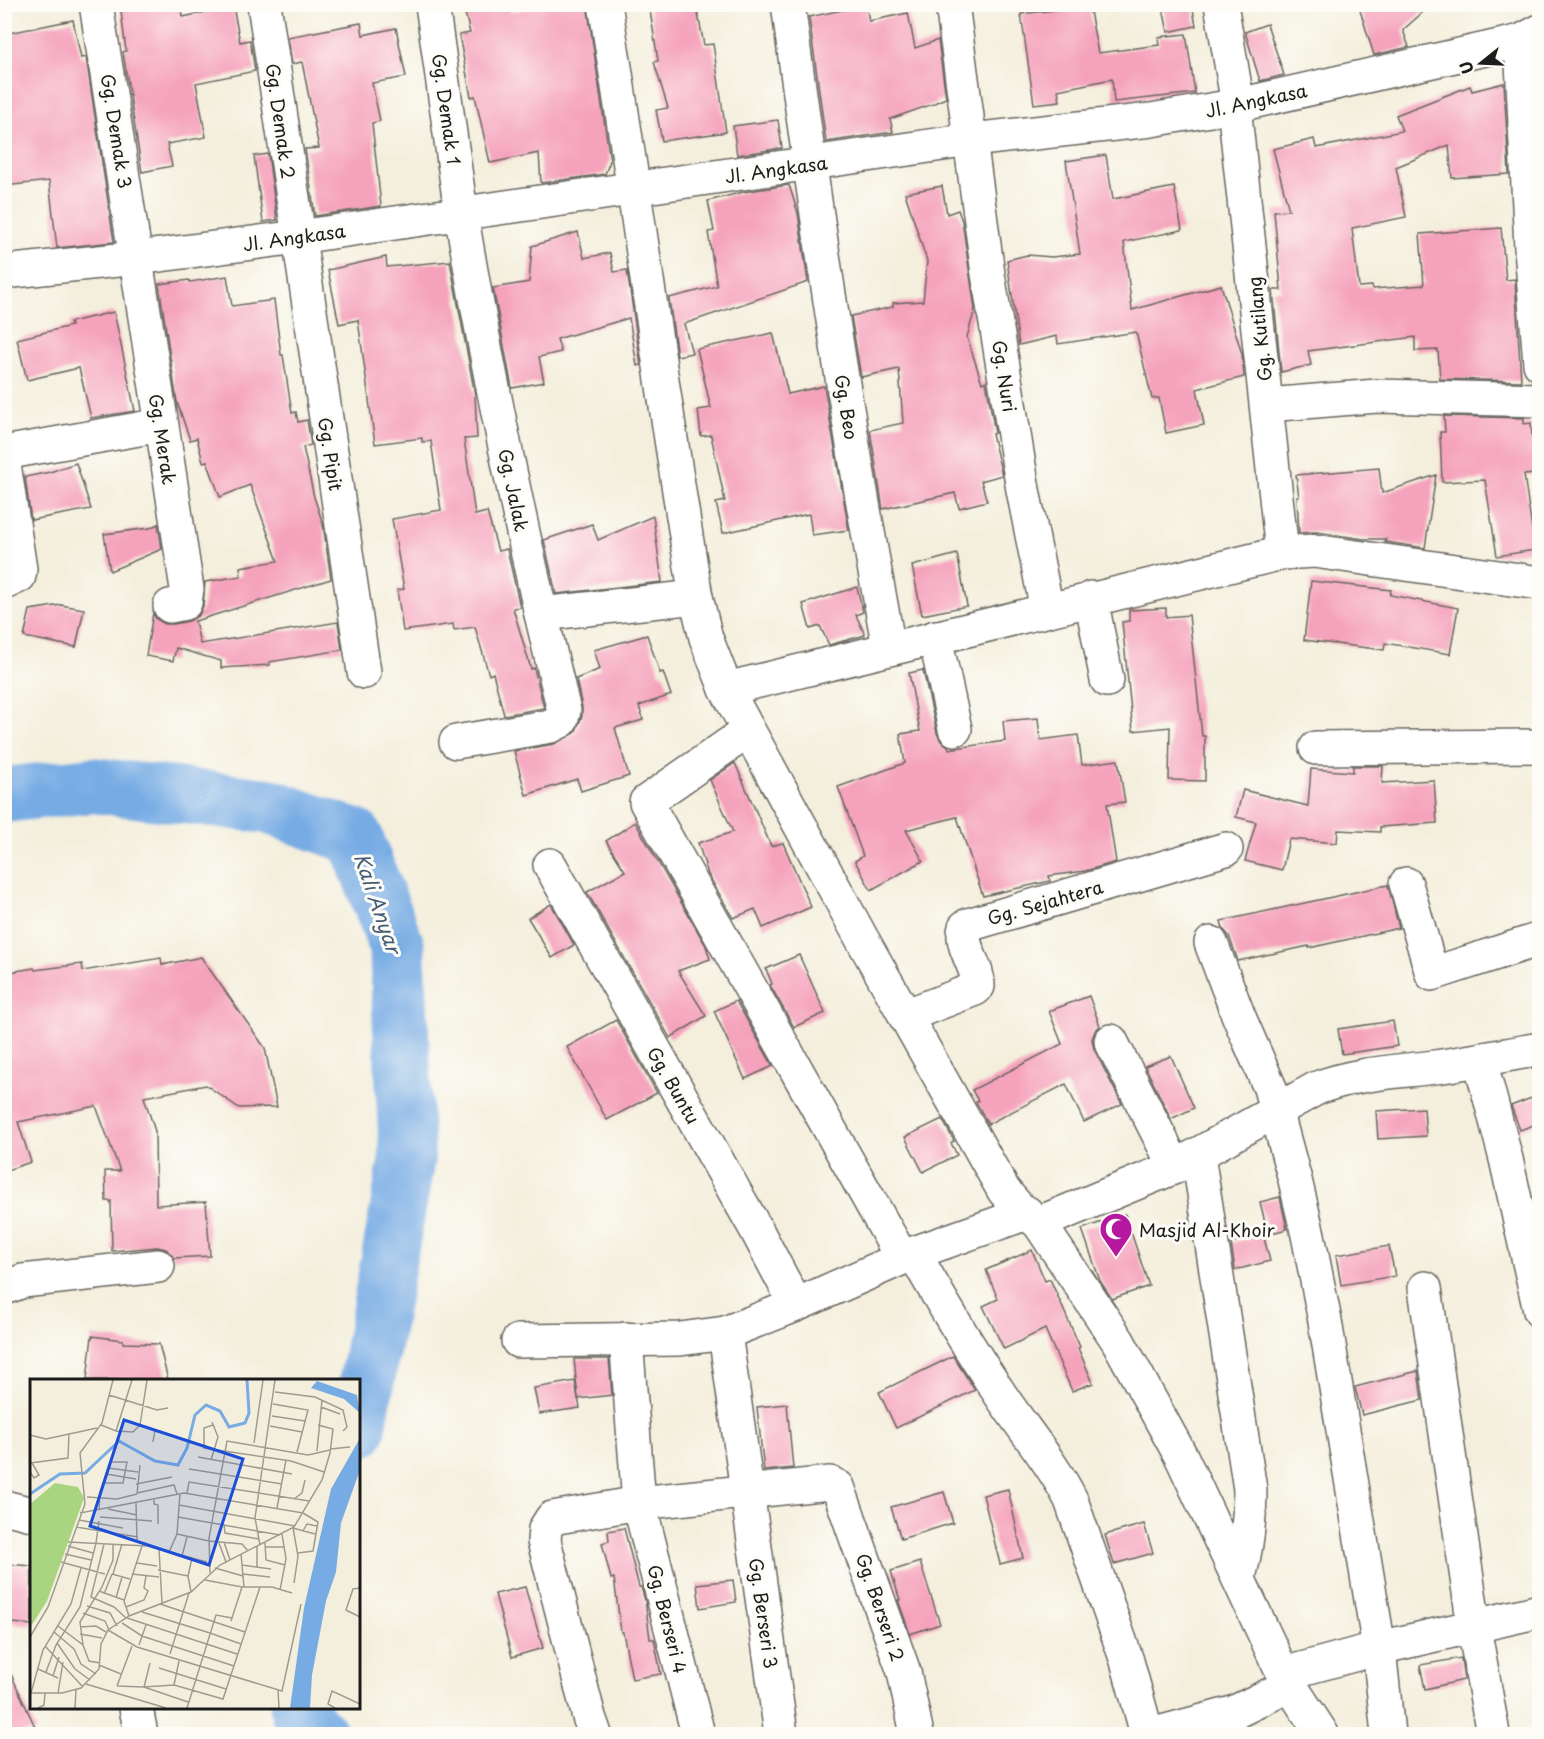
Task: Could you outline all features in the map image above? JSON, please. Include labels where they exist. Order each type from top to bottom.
[{"type":"street","name":"Gg. Demak 3","points":[[96,4],[137,258]]},
{"type":"street","name":"Gg. Demak 2","points":[[264,4],[298,237]]},
{"type":"street","name":"Gg. Demak 1","points":[[432,4],[462,213]]},
{"type":"street","points":[[605,4],[696,597],[706,638],[726,689],[905,1016],[1004,1191],[1018,1207],[1033,1218],[1099,1310],[1130,1361],[1182,1458],[1286,1680],[1322,1734]]},
{"type":"street","name":"Gg. Beo","points":[[788,4],[809,165],[864,513],[890,648]]},
{"type":"street","name":"Gg. Nuri","points":[[952,4],[994,309],[1023,490],[1047,610]]},
{"type":"street","name":"Gg. Kutilang","points":[[1221,4],[1236,105],[1282,553]]},
{"type":"street","name":"Jl. Angkasa","points":[[4,272],[137,258],[298,237],[971,140],[1151,120],[1236,105],[1530,36]]},
{"type":"street","points":[[1530,36],[1539,364]]},
{"type":"street","name":"Gg. Jalak","points":[[456,742],[551,726],[561,721],[564,711],[508,465],[462,213]]},
{"type":"street","name":"Gg. Pipit","points":[[298,237],[364,672]]},
{"type":"street","name":"Gg. Merak","points":[[137,258],[187,589],[186,603],[170,606]]},
{"type":"street","points":[[1268,405],[1377,396],[1539,400]]},
{"type":"street","points":[[4,453],[161,425]]},
{"type":"street","points":[[4,464],[20,569],[19,576],[4,584]]},
{"type":"street","points":[[726,689],[1282,553],[1314,550],[1539,583]]},
{"type":"street","points":[[541,614],[696,597]]},
{"type":"street","points":[[1091,598],[1107,680]]},
{"type":"street","points":[[935,637],[955,729]]},
{"type":"street","points":[[748,731],[646,802],[908,1256],[1000,1395],[1062,1482],[1071,1500],[1127,1661],[1147,1734]]},
{"type":"street","points":[[1316,748],[1539,746]]},
{"type":"street","name":"Gg. Sejahtera","points":[[905,1016],[978,986],[978,978],[964,939],[965,927],[968,925],[1226,849]]},
{"type":"street","name":"Gg. Buntu","points":[[550,865],[757,1231],[796,1305]]},
{"type":"street","points":[[1406,884],[1432,974],[1539,939]]},
{"type":"street","points":[[1211,943],[1277,1111],[1308,1235],[1379,1648],[1388,1734]]},
{"type":"street","points":[[1112,1041],[1187,1161],[1250,1489],[1250,1518],[1245,1556],[1239,1578]]},
{"type":"street","points":[[518,1341],[680,1339],[725,1333],[908,1256],[1033,1218],[1187,1161],[1317,1088],[1354,1076],[1480,1060],[1539,1049]]},
{"type":"street","points":[[1480,1060],[1506,1159],[1539,1311]]},
{"type":"street","points":[[4,1288],[23,1281],[158,1266]]},
{"type":"street","points":[[1425,1288],[1474,1627],[1493,1734]]},
{"type":"street","name":"Gg. Berseri 3","points":[[725,1333],[781,1734]]},
{"type":"street","name":"Gg. Berseri 4","points":[[626,1339],[639,1503],[698,1734]]},
{"type":"street","name":"Gg. Berseri 2","points":[[746,1492],[834,1484],[840,1492],[900,1660],[917,1734]]},
{"type":"street","points":[[595,1734],[544,1541],[545,1529],[552,1518],[639,1503],[746,1492]]},
{"type":"street","points":[[4,1507],[30,1514]]},
{"type":"street","points":[[1155,1734],[1233,1713],[1286,1680],[1379,1648],[1539,1611]]},
{"type":"street","points":[[136,1709],[141,1734]]},
{"type":"building","points":[[120,4],[181,4],[183,17],[233,6],[240,42],[250,40],[255,71],[196,83],[206,137],[167,144],[172,166],[142,172],[123,52],[126,51]]},
{"type":"building","points":[[483,4],[508,4],[509,12],[548,4],[587,4],[610,161],[605,174],[541,183],[539,153],[490,163],[475,96],[471,97],[459,35],[470,33],[464,9]]},
{"type":"building","points":[[649,4],[696,4],[704,45],[713,44],[726,132],[662,141],[656,110],[668,108],[654,62],[658,61]]},
{"type":"building","points":[[1162,4],[1192,4],[1196,26],[1168,32]]},
{"type":"building","points":[[1358,4],[1432,4],[1403,30],[1409,47],[1374,55]]},
{"type":"building","points":[[866,5],[869,21],[908,13],[915,48],[938,40],[946,98],[890,119],[893,132],[826,142],[809,17]]},
{"type":"building","points":[[1089,6],[1098,53],[1159,45],[1158,37],[1186,34],[1195,93],[1114,102],[1112,79],[1058,90],[1060,101],[1034,104],[1021,14]]},
{"type":"building","points":[[73,20],[81,58],[86,57],[114,242],[57,248],[49,181],[4,186],[4,34]]},
{"type":"building","points":[[361,23],[363,35],[396,28],[406,77],[372,83],[380,121],[372,123],[381,206],[315,216],[305,149],[319,148],[302,62],[292,64],[288,37]]},
{"type":"building","points":[[1267,24],[1284,75],[1260,81],[1245,32]]},
{"type":"building","points":[[1504,83],[1509,174],[1452,178],[1449,145],[1396,167],[1406,217],[1352,228],[1359,287],[1372,286],[1373,289],[1424,285],[1420,234],[1501,228],[1506,280],[1515,279],[1521,381],[1440,379],[1438,350],[1415,351],[1415,337],[1308,351],[1311,365],[1281,372],[1273,290],[1281,290],[1274,211],[1289,210],[1273,149],[1314,139],[1316,148],[1402,131],[1396,115],[1470,86],[1472,91]]},
{"type":"building","points":[[778,120],[782,148],[737,155],[733,126]]},
{"type":"building","points":[[268,154],[277,220],[263,222],[254,156]]},
{"type":"building","points":[[1106,155],[1113,199],[1174,187],[1182,230],[1124,242],[1132,310],[1221,285],[1242,354],[1244,377],[1197,389],[1204,425],[1166,433],[1159,398],[1152,399],[1136,332],[1058,344],[1057,336],[1019,345],[1007,260],[1027,255],[1052,257],[1080,254],[1066,161]]},
{"type":"building","points":[[789,185],[798,213],[808,282],[684,324],[692,353],[677,356],[669,298],[717,286],[708,232],[714,231],[708,201],[743,192]]},
{"type":"building","points":[[942,186],[947,214],[958,210],[962,221],[975,309],[967,337],[982,383],[986,381],[995,433],[992,434],[1002,475],[981,481],[987,501],[959,508],[955,493],[883,509],[870,430],[903,423],[899,369],[861,377],[851,316],[893,307],[893,303],[923,301],[927,261],[905,193]]},
{"type":"building","points":[[578,232],[584,258],[610,253],[614,272],[627,270],[641,365],[637,366],[629,318],[557,339],[561,352],[539,357],[544,382],[512,388],[493,288],[529,282],[532,246]]},
{"type":"building","points":[[386,257],[387,267],[450,261],[475,395],[477,438],[464,439],[475,515],[487,512],[498,551],[507,549],[520,607],[513,608],[531,669],[534,668],[544,708],[504,715],[493,673],[489,675],[475,627],[454,630],[453,624],[403,631],[397,590],[404,589],[392,519],[441,510],[431,441],[422,442],[422,438],[375,444],[358,320],[339,324],[328,270]]},
{"type":"building","points":[[227,276],[232,306],[274,300],[292,413],[296,412],[298,422],[307,420],[311,445],[303,447],[314,497],[323,524],[331,579],[195,621],[200,644],[338,622],[342,650],[269,662],[270,665],[221,668],[221,661],[176,648],[173,661],[146,656],[153,613],[156,619],[165,624],[189,621],[199,615],[203,606],[205,582],[241,576],[240,567],[278,561],[250,485],[220,497],[207,461],[203,462],[197,438],[190,440],[177,402],[159,284]]},
{"type":"building","points":[[114,312],[135,411],[91,418],[79,368],[27,380],[17,339],[71,326],[70,322]]},
{"type":"building","points":[[773,333],[788,394],[824,386],[849,530],[812,535],[809,514],[723,533],[716,503],[725,501],[711,435],[701,436],[698,410],[711,408],[697,349]]},
{"type":"building","points":[[1444,416],[1524,418],[1524,424],[1531,423],[1535,474],[1524,475],[1535,550],[1497,556],[1485,480],[1442,482],[1440,432],[1445,432]]},
{"type":"building","points":[[76,463],[91,509],[31,520],[25,477]]},
{"type":"building","points":[[1379,468],[1382,493],[1436,475],[1425,548],[1385,542],[1386,539],[1364,539],[1316,532],[1299,533],[1297,497],[1299,497],[1296,475]]},
{"type":"building","points":[[653,516],[662,582],[556,594],[544,540],[592,524],[598,540]]},
{"type":"building","points":[[158,524],[162,549],[110,571],[104,534],[150,528]]},
{"type":"building","points":[[957,554],[967,606],[922,615],[912,566]]},
{"type":"building","points":[[1311,581],[1391,590],[1390,595],[1458,608],[1450,654],[1385,643],[1384,650],[1304,640]]},
{"type":"building","points":[[857,587],[863,612],[856,615],[865,635],[829,645],[820,626],[810,629],[803,604]]},
{"type":"building","points":[[61,605],[84,609],[76,647],[24,637],[30,610]]},
{"type":"building","points":[[1166,608],[1166,617],[1189,615],[1202,736],[1205,736],[1205,781],[1169,780],[1170,727],[1133,731],[1122,622],[1129,621],[1129,610]]},
{"type":"building","points":[[647,635],[660,673],[663,672],[671,695],[639,706],[643,720],[615,728],[629,776],[581,791],[577,779],[526,795],[514,751],[554,744],[575,733],[582,716],[576,679],[600,669],[594,650]]},
{"type":"building","points":[[923,670],[937,733],[949,749],[1005,741],[1003,721],[1038,718],[1040,740],[1078,735],[1082,765],[1118,760],[1125,802],[1107,804],[1116,862],[1085,871],[1049,876],[1050,881],[983,896],[957,817],[906,830],[923,861],[871,890],[855,861],[863,856],[838,787],[905,763],[900,734],[920,731],[909,673]]},
{"type":"building","points":[[735,763],[771,846],[783,843],[811,907],[763,928],[755,909],[733,918],[708,874],[698,843],[733,832],[710,780]]},
{"type":"building","points":[[1353,766],[1383,766],[1382,783],[1434,780],[1437,823],[1380,827],[1380,832],[1338,830],[1337,843],[1289,839],[1282,870],[1245,861],[1256,822],[1236,817],[1243,790],[1308,806],[1311,769],[1353,772]]},
{"type":"building","points":[[635,822],[706,946],[710,959],[678,971],[706,1016],[670,1038],[587,892],[625,871],[606,841]]},
{"type":"building","points":[[1388,885],[1399,928],[1309,948],[1309,946],[1238,961],[1221,921]]},
{"type":"building","points":[[551,904],[574,945],[552,958],[528,918]]},
{"type":"building","points":[[799,955],[825,1013],[794,1027],[770,985],[772,984],[766,969]]},
{"type":"building","points":[[201,957],[265,1048],[277,1107],[239,1108],[206,1085],[144,1097],[155,1131],[156,1205],[206,1202],[210,1256],[174,1258],[166,1249],[157,1247],[112,1251],[111,1201],[106,1201],[105,1171],[120,1171],[96,1106],[18,1122],[31,1162],[4,1171],[4,973],[82,964],[83,971],[161,958],[162,965]]},
{"type":"building","points":[[1089,996],[1100,1026],[1092,1039],[1094,1049],[1122,1104],[1084,1122],[1066,1084],[988,1124],[972,1090],[1062,1044],[1049,1011]]},
{"type":"building","points":[[736,1001],[773,1066],[745,1079],[714,1011]]},
{"type":"building","points":[[616,1020],[657,1093],[607,1120],[567,1047]]},
{"type":"building","points":[[1393,1021],[1397,1046],[1342,1054],[1338,1029]]},
{"type":"building","points":[[1171,1056],[1194,1108],[1171,1119],[1145,1066]]},
{"type":"building","points":[[1539,1095],[1539,1123],[1520,1130],[1511,1106]]},
{"type":"building","points":[[1424,1108],[1426,1136],[1378,1139],[1376,1111]]},
{"type":"building","points":[[942,1119],[954,1141],[951,1143],[957,1155],[923,1172],[905,1137]]},
{"type":"building","points":[[1280,1197],[1287,1229],[1268,1234],[1260,1202]]},
{"type":"building","name":"Masjid Al-Khoir","points":[[1125,1214],[1149,1286],[1112,1299],[1100,1281],[1082,1229]]},
{"type":"building","points":[[1263,1234],[1270,1261],[1235,1270],[1231,1243]]},
{"type":"building","points":[[1389,1246],[1395,1276],[1341,1285],[1336,1255]]},
{"type":"building","points":[[1032,1250],[1045,1281],[1050,1279],[1093,1383],[1072,1391],[1045,1329],[1004,1349],[983,1306],[998,1299],[986,1270]]},
{"type":"building","points":[[92,1336],[123,1340],[123,1343],[159,1344],[168,1379],[87,1379]]},
{"type":"building","points":[[953,1356],[975,1390],[896,1428],[879,1392]]},
{"type":"building","points":[[574,1359],[609,1359],[612,1395],[578,1399]]},
{"type":"building","points":[[1418,1371],[1422,1400],[1362,1415],[1355,1387]]},
{"type":"building","points":[[575,1381],[580,1408],[539,1414],[534,1388]]},
{"type":"building","points":[[787,1404],[793,1468],[764,1471],[757,1407]]},
{"type":"building","points":[[1008,1489],[1023,1558],[1000,1564],[983,1495]]},
{"type":"building","points":[[944,1492],[953,1523],[901,1539],[891,1507]]},
{"type":"building","points":[[1144,1524],[1153,1553],[1114,1564],[1105,1535]]},
{"type":"building","points":[[624,1528],[639,1587],[641,1587],[645,1600],[650,1639],[654,1639],[661,1674],[632,1679],[623,1632],[621,1632],[614,1578],[611,1579],[602,1543],[609,1541],[608,1531]]},
{"type":"building","points":[[920,1562],[940,1624],[910,1634],[891,1571]]},
{"type":"building","points":[[6,1564],[30,1566],[30,1625],[4,1622]]},
{"type":"building","points":[[733,1580],[736,1602],[700,1608],[697,1584]]},
{"type":"building","points":[[525,1587],[543,1648],[512,1657],[495,1594]]},
{"type":"building","points":[[1461,1658],[1464,1680],[1425,1689],[1420,1665]]},
{"type":"building","points":[[4,1659],[37,1731],[4,1734]]},
{"type":"waterway","name":"Kali Anyar","points":[[4,795],[92,785],[268,806],[355,837],[397,947],[407,1158],[360,1419]]},
{"type":"waterway","name":"Kali Anyar","points":[[298,1709],[299,1714],[319,1734]]},
{"type":"place","name":"Masjid Al-Khoir","points":[[1116,1258]]}]
